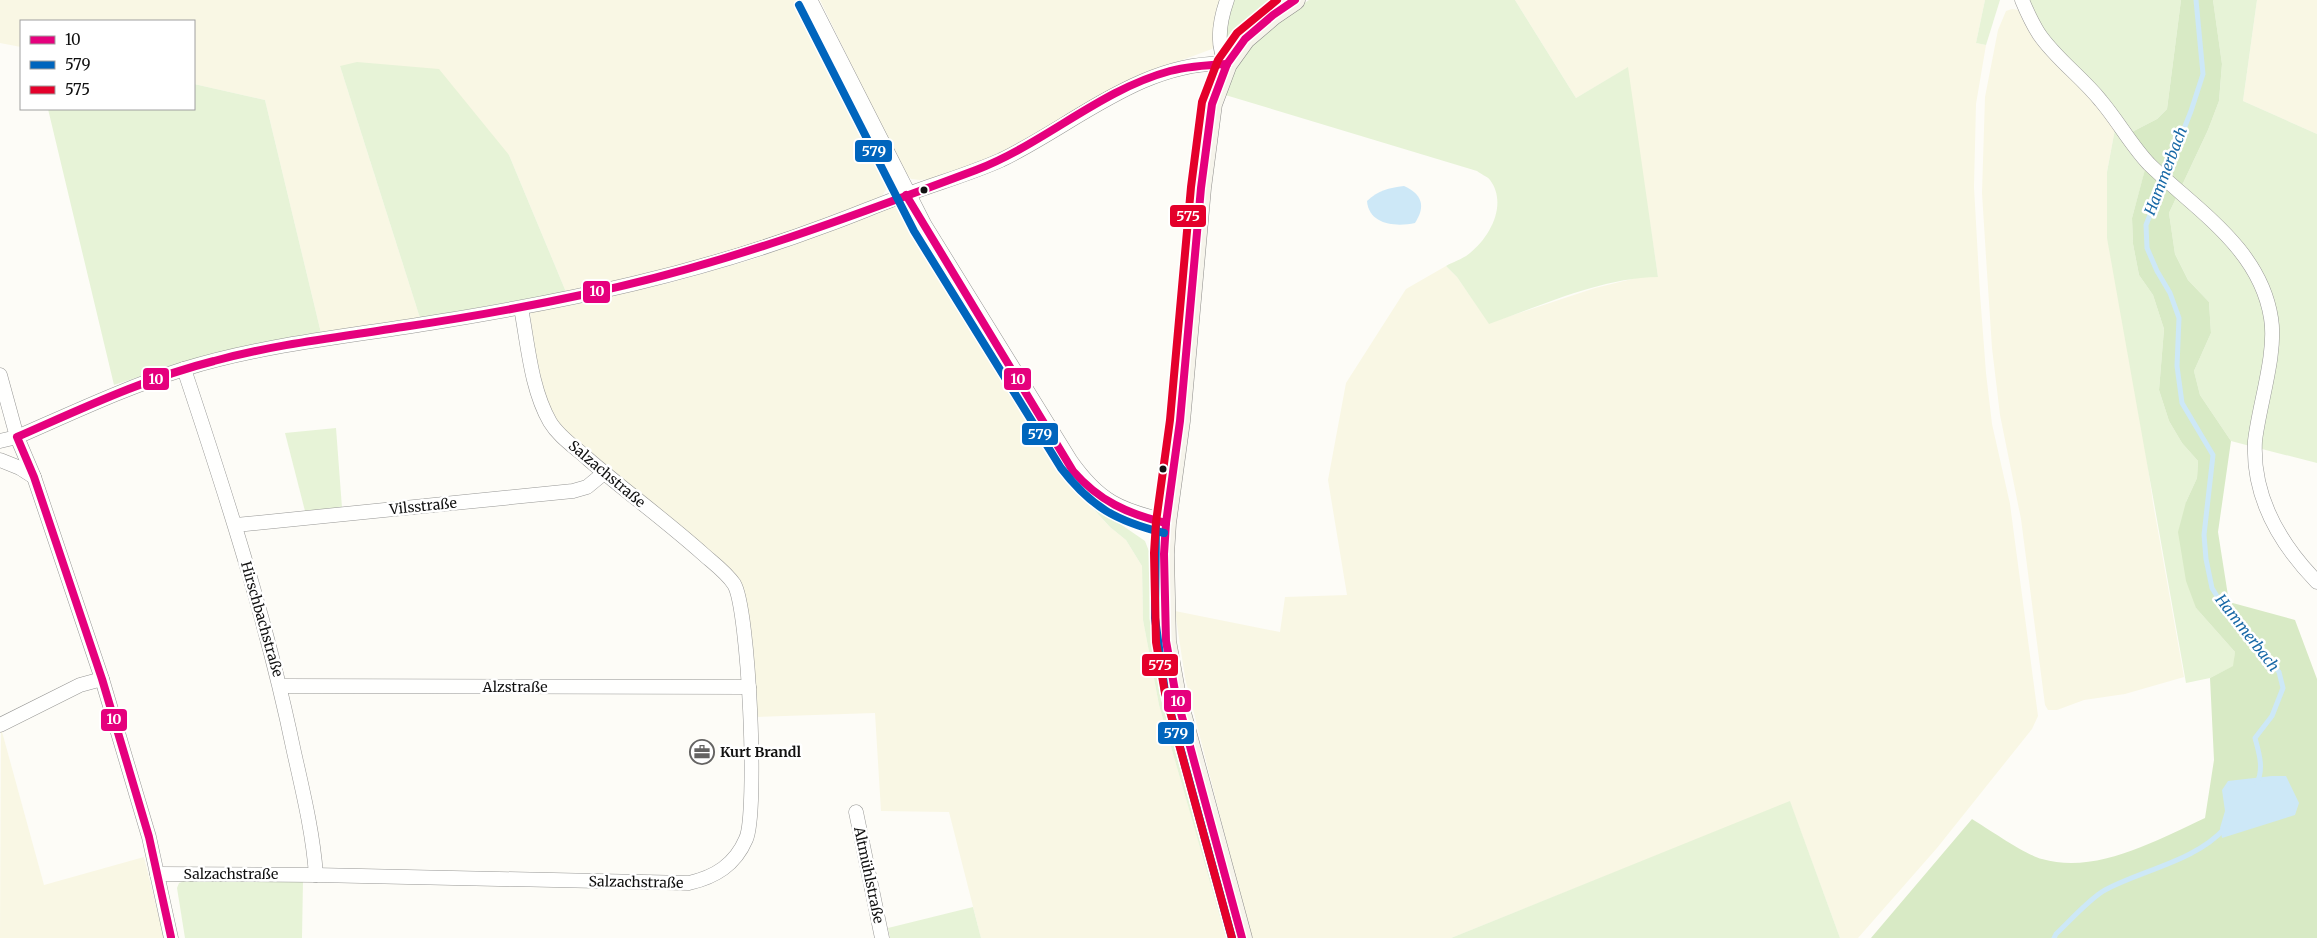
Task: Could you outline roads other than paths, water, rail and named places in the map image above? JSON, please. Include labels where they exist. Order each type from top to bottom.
[{"type":"main road","points":[[1242,938],[1175,691],[1165,618],[1166,523],[1180,421],[1209,119],[1216,90],[1228,64],[1245,39],[1256,28],[1295,0]]},
{"type":"street","points":[[808,0],[906,195],[1018,381],[1082,480],[1096,495],[1118,508],[1136,516],[1166,523]]},
{"type":"street","points":[[1227,0],[1220,29],[1220,42],[1221,52],[1228,64]]},
{"type":"street","points":[[2022,0],[2040,35],[2097,96],[2151,165],[2216,224],[2241,251],[2263,286],[2272,320],[2272,338],[2255,441],[2254,458],[2257,478],[2263,503],[2269,516],[2300,564],[2317,582]]},
{"type":"street","points":[[0,441],[17,437],[132,388],[184,369],[248,353],[323,339],[521,308],[626,287],[691,270],[762,248],[1002,159],[1124,91],[1158,75],[1185,66],[1208,63],[1228,64]]},
{"type":"street","name":"Salzachstraße","points":[[157,874],[316,875],[689,883],[717,874],[736,857],[746,840],[751,823],[749,687],[742,612],[734,584],[683,536],[562,436],[551,422],[538,391],[521,308]]},
{"type":"street","name":"Hirschbachstraße","points":[[184,369],[236,525],[280,686],[309,822],[316,875]]},
{"type":"street","points":[[0,375],[17,437],[34,477],[102,679],[149,837],[171,938]]},
{"type":"street","points":[[0,460],[20,468],[34,477]]},
{"type":"street","name":"Vilsstraße","points":[[236,525],[573,491],[587,487],[604,472]]},
{"type":"street","points":[[0,725],[80,685],[102,679]]},
{"type":"street","name":"Alzstraße","points":[[280,686],[749,687]]},
{"type":"street","name":"Altmühlstraße","points":[[856,812],[882,938]]},
{"type":"water","points":[[1404,186],[1415,193],[1420,201],[1420,211],[1415,223],[1400,225],[1378,220],[1369,209],[1367,201],[1384,190]]},
{"type":"water","points":[[2286,776],[2299,803],[2295,815],[2222,838],[2220,828],[2225,811],[2222,790],[2228,781]]},
{"type":"waterway","name":"Hammerbach","points":[[2196,0],[2203,74],[2191,111],[2146,225],[2147,248],[2157,271],[2170,293],[2179,318],[2177,366],[2182,403],[2213,455],[2204,535],[2206,559],[2212,588],[2226,611],[2248,633],[2279,672],[2283,688],[2272,716],[2255,738],[2260,766],[2257,783]]},
{"type":"waterway","name":"Hammerbach","points":[[2054,938],[2086,904],[2105,890],[2184,857],[2199,849],[2225,828]]},
{"type":"place","name":"Kurt Brandl","points":[[702,752]]}]
